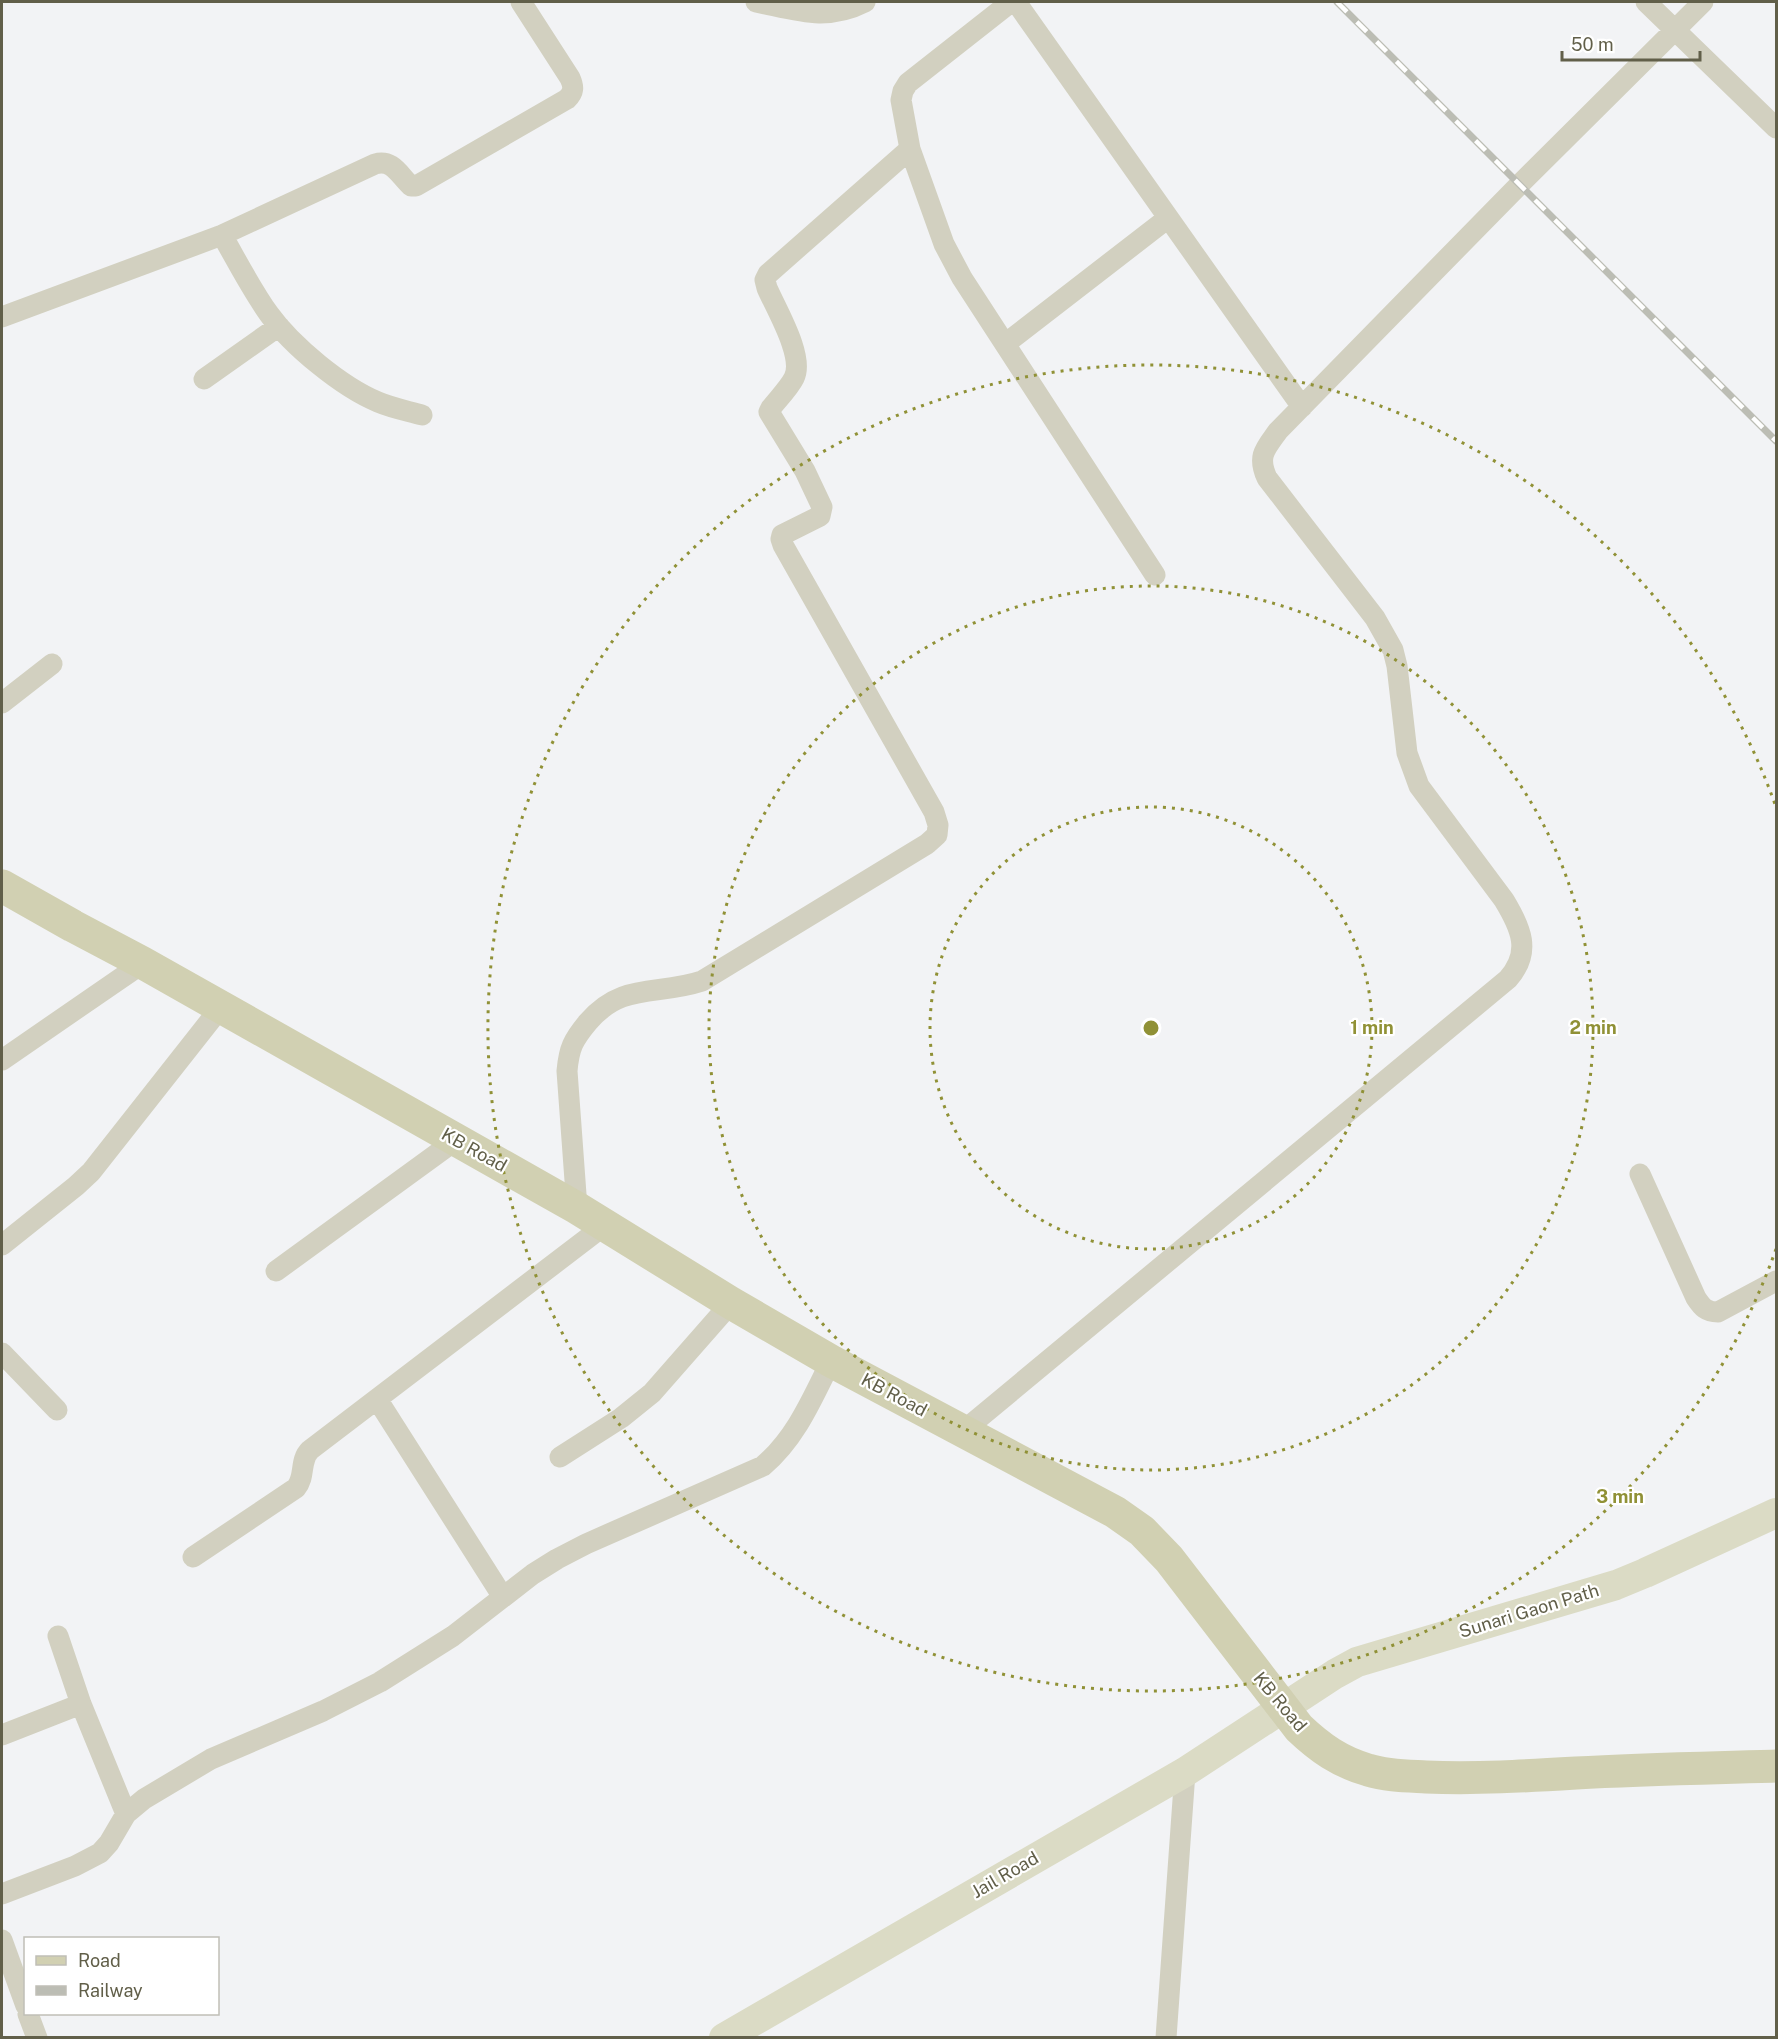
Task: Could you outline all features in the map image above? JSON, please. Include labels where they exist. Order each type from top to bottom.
[{"type":"main road","name":"KB Road","points":[[2,886],[578,1208],[731,1303],[831,1361],[1091,1499],[1142,1531],[1169,1559],[1284,1709],[1307,1735],[1335,1758],[1370,1771],[1392,1775],[1439,1777],[1505,1777],[1688,1767],[1776,1766]]},
{"type":"main road","name":"Sunari Gaon Path","points":[[1284,1709],[1335,1674],[1357,1662],[1645,1574],[1776,1513]]},
{"type":"main road","name":"Jail Road","points":[[724,2037],[1185,1772],[1284,1709]]},
{"type":"street","points":[[2,317],[222,235],[382,162],[392,165],[411,186],[416,186],[567,99],[572,94],[574,86],[521,2]]},
{"type":"street","points":[[756,2],[811,14],[840,12],[865,2]]},
{"type":"street","points":[[1011,2],[908,83],[901,100],[910,149],[944,244],[972,295],[1155,575]]},
{"type":"street","points":[[1016,2],[1302,407]]},
{"type":"street","points":[[1646,2],[1776,128]]},
{"type":"street","points":[[962,1432],[1508,980],[1517,969],[1522,956],[1522,941],[1516,920],[1504,900],[1419,786],[1412,771],[1407,753],[1397,666],[1393,650],[1375,618],[1267,478],[1262,466],[1262,456],[1278,431],[1520,183],[1703,2]]},
{"type":"street","points":[[578,1208],[568,1062],[575,1037],[595,1014],[619,997],[632,993],[682,988],[702,981],[916,851],[937,835],[938,825],[934,812],[783,545],[782,535],[820,516],[822,507],[806,471],[769,412],[794,378],[797,368],[792,345],[765,279],[910,149]]},
{"type":"street","points":[[1005,344],[1168,218]]},
{"type":"street","points":[[222,235],[258,298],[279,326],[310,356],[341,382],[361,394],[380,403],[422,415]]},
{"type":"street","points":[[204,380],[279,326]]},
{"type":"street","points":[[2,703],[52,664]]},
{"type":"street","points":[[2,1060],[143,963]]},
{"type":"street","points":[[2,1245],[91,1172],[221,1007]]},
{"type":"street","points":[[276,1272],[456,1140]]},
{"type":"street","points":[[1640,1174],[1695,1298],[1702,1307],[1710,1312],[1718,1312],[1776,1281]]},
{"type":"street","points":[[193,1557],[296,1488],[301,1482],[303,1460],[306,1454],[605,1225]]},
{"type":"street","points":[[560,1457],[621,1418],[652,1393],[731,1303]]},
{"type":"street","points":[[2,1353],[57,1410]]},
{"type":"street","points":[[4,1889],[75,1866],[100,1853],[109,1843],[126,1814],[144,1799],[211,1759],[323,1711],[380,1682],[438,1647],[533,1574],[573,1550],[763,1466],[790,1438],[831,1361]]},
{"type":"street","points":[[377,1399],[503,1597]]},
{"type":"street","points":[[58,1636],[81,1704],[126,1814]]},
{"type":"street","points":[[2,1735],[81,1704]]},
{"type":"street","points":[[1166,2037],[1185,1772]]},
{"type":"street","points":[[2,1940],[24,2000]]},
{"type":"street","points":[[29,2015],[37,2037]]},
{"type":"railway","points":[[1337,2],[1776,441]]}]
